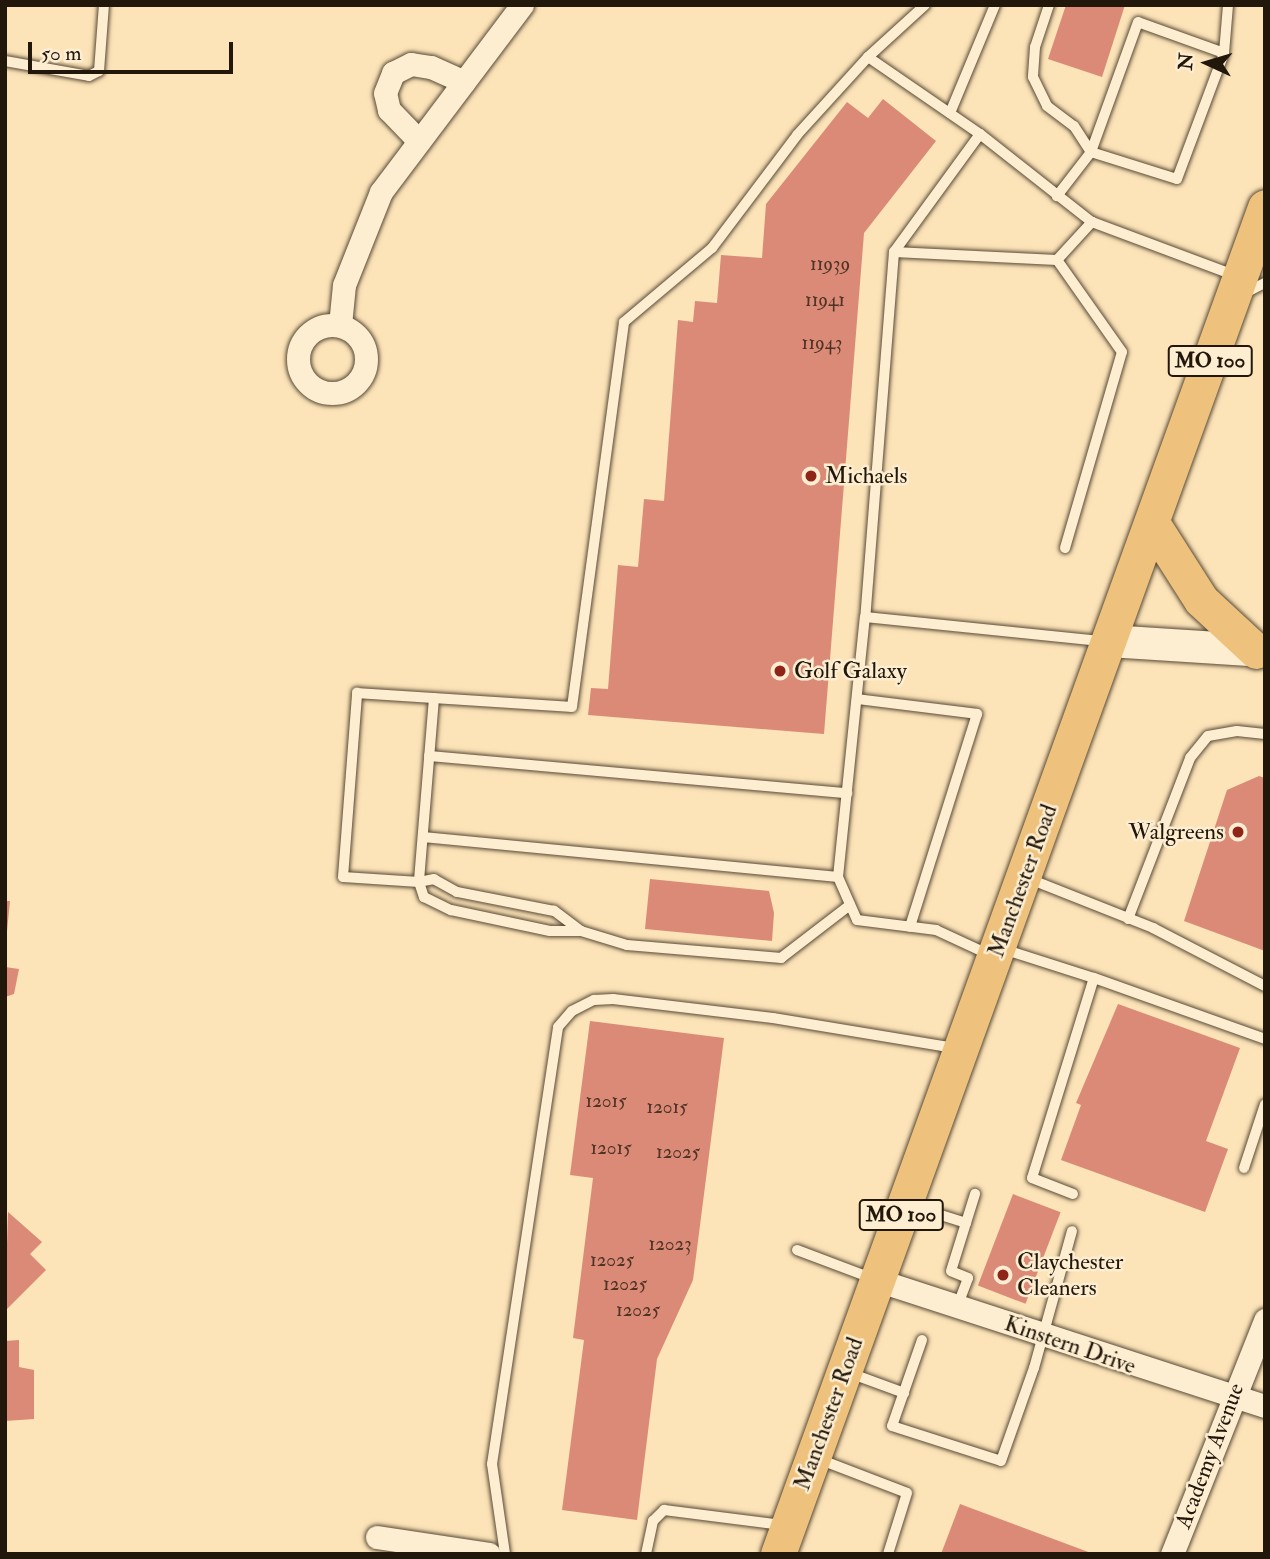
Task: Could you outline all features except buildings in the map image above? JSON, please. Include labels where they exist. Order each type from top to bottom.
[{"type":"main road","name":"Manchester Road","points":[[783,1540],[1152,523],[1245,286],[1265,207]]},
{"type":"main road","points":[[1152,523],[1201,600],[1261,651]]},
{"type":"street","points":[[340,325],[344,285],[381,192],[522,5]]},
{"type":"street","points":[[419,141],[389,110],[385,93],[393,73],[411,64],[431,67],[464,82]]},
{"type":"street","points":[[1109,641],[1261,651]]},
{"type":"street","name":"Kinstern Drive","points":[[877,1280],[1231,1398],[1265,1406]]},
{"type":"street","name":"Academy Avenue","points":[[1172,1554],[1231,1398],[1265,1320]]},
{"type":"street","points":[[377,1536],[489,1554]]},
{"type":"lane","points":[[5,61],[89,76],[99,71],[104,5]]},
{"type":"lane","points":[[582,931],[554,911],[457,892],[434,879],[419,882],[343,877],[357,693],[572,707],[625,322],[712,248],[797,135],[868,57],[925,5]]},
{"type":"lane","points":[[950,113],[995,5]]},
{"type":"lane","points":[[1049,5],[1035,47],[1033,77],[1047,106],[1074,126],[1091,152],[1177,179],[1224,53],[1228,5]]},
{"type":"lane","points":[[1057,196],[1091,152],[1138,22],[1224,53]]},
{"type":"lane","points":[[868,57],[980,134],[1092,222],[1245,286]]},
{"type":"lane","points":[[980,134],[894,252],[865,617],[838,877],[857,920],[936,930],[997,952],[1094,978],[1265,1039]]},
{"type":"lane","points":[[1057,260],[1092,222]]},
{"type":"lane","points":[[894,252],[1057,260]]},
{"type":"lane","points":[[1057,260],[1122,352],[1065,548]]},
{"type":"lane","points":[[865,617],[1109,641]]},
{"type":"lane","points":[[434,698],[419,882],[424,897],[451,910],[550,931],[582,931],[627,945],[780,958],[850,905]]},
{"type":"lane","points":[[857,699],[978,714],[910,927]]},
{"type":"lane","points":[[1128,919],[1189,758],[1208,736],[1237,731],[1265,734]]},
{"type":"lane","points":[[429,756],[847,793]]},
{"type":"lane","points":[[423,837],[838,877]]},
{"type":"lane","points":[[1024,877],[1128,919],[1265,986]]},
{"type":"lane","points":[[1073,1194],[1032,1178],[1094,978]]},
{"type":"lane","points":[[505,1554],[492,1464],[558,1027],[572,1010],[594,1000],[613,999],[767,1017],[961,1049]]},
{"type":"lane","points":[[1244,1168],[1265,1104]]},
{"type":"lane","points":[[957,1307],[968,1278],[951,1271],[975,1194]]},
{"type":"lane","points":[[905,1203],[966,1223]]},
{"type":"lane","points":[[922,1340],[892,1426],[1001,1461],[1072,1231]]},
{"type":"lane","points":[[797,1250],[877,1280]]},
{"type":"lane","points":[[844,1371],[904,1393]]},
{"type":"lane","points":[[813,1457],[908,1493],[888,1554]]},
{"type":"lane","points":[[646,1554],[653,1521],[664,1510],[783,1540]]},
{"type":"place","name":"Michaels","points":[[811,476]]},
{"type":"place","name":"Golf Galaxy","points":[[780,671]]},
{"type":"place","name":"Walgreens","points":[[1238,832]]},
{"type":"place","name":"Claychester Cleaners","points":[[1003,1275]]}]
